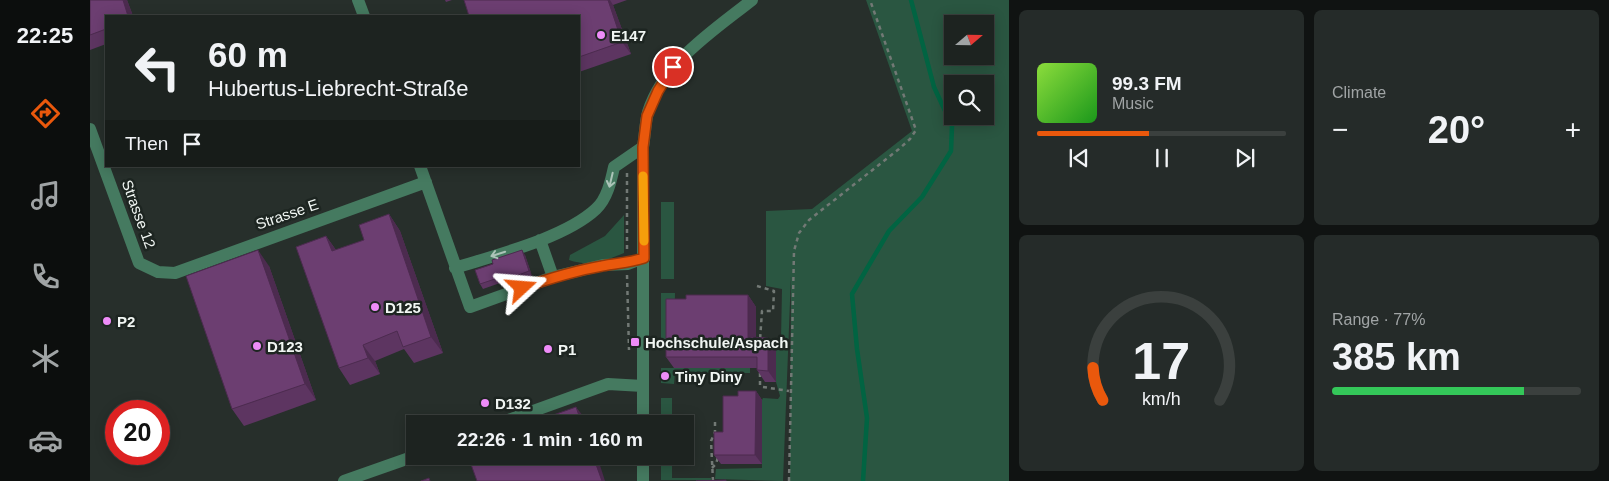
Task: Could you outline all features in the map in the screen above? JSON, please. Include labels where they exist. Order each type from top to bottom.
[{"type":"street","points":[[358,0],[364,15]]},
{"type":"street","points":[[643,415],[643,147],[648,113],[658,91],[673,67],[712,31],[752,0]]},
{"type":"street","name":"Strasse 12","points":[[90,129],[140,263],[158,272]]},
{"type":"street","points":[[455,268],[540,240],[597,208],[610,187],[614,167],[643,147]]},
{"type":"street","points":[[420,167],[470,307],[553,277],[603,265],[628,264],[644,258]]},
{"type":"street","name":"Strasse E","points":[[158,272],[175,273],[426,182]]},
{"type":"street","points":[[540,240],[553,277]]},
{"type":"street","points":[[522,415],[608,384],[643,386]]},
{"type":"street","points":[[344,481],[406,459]]},
{"type":"street","points":[[643,465],[643,481]]},
{"type":"path","points":[[789,481],[794,251],[799,233],[809,220],[899,149],[910,139],[916,130],[870,0]]},
{"type":"path","points":[[757,286],[774,291],[773,311],[762,311],[760,344]]},
{"type":"path","points":[[760,371],[762,387],[790,391]]},
{"type":"path","points":[[715,422],[717,437]]},
{"type":"path","points":[[713,481],[711,441],[716,432]]},
{"type":"path","points":[[712,468],[718,459],[718,448]]},
{"type":"green space","points":[[866,0],[1009,0],[1009,481],[790,481],[791,276],[783,481],[715,479],[716,469],[762,468],[762,400],[763,398],[778,399],[780,396],[776,382],[776,349],[781,339],[782,289],[766,286],[766,211],[812,209],[912,131]]},
{"type":"green space","points":[[661,202],[674,202],[674,279],[661,279]]},
{"type":"green space","points":[[624,215],[624,253],[590,263],[569,260],[570,255],[605,236]]},
{"type":"green space","points":[[661,293],[675,293],[674,344],[661,345]]},
{"type":"green space","points":[[661,368],[750,368],[750,373],[675,373],[674,384],[661,383]]},
{"type":"green space","points":[[661,398],[672,398],[672,415],[661,415]]},
{"type":"green space","points":[[661,465],[672,465],[672,478],[711,478],[711,480],[661,480]]},
{"type":"building","points":[[90,0],[123,0],[128,15],[105,15],[105,29],[90,35]]},
{"type":"building","name":"E147","points":[[464,0],[608,0],[622,42],[580,57],[580,15],[469,15]]},
{"type":"building","name":"D125","points":[[389,214],[431,337],[403,347],[397,331],[363,345],[368,358],[339,368],[296,247],[326,236],[332,251],[364,240],[359,225]]},
{"type":"building","name":"D123","points":[[258,250],[305,384],[232,409],[186,276]]},
{"type":"building","points":[[522,250],[529,271],[500,282],[498,278],[480,284],[475,270],[493,264],[492,260]]},
{"type":"building","points":[[686,295],[748,295],[748,337],[768,338],[768,371],[757,370],[757,357],[666,357],[666,299],[686,299]]},
{"type":"building","points":[[738,391],[756,391],[755,455],[714,455],[714,432],[723,432],[723,396],[738,396]]},
{"type":"building","points":[[576,407],[579,415],[553,415]]},
{"type":"building","points":[[471,465],[596,465],[602,481],[477,481]]},
{"type":"waterway","points":[[863,481],[867,418],[857,349],[852,294],[889,231],[922,197],[951,151],[952,126],[934,87],[911,0]]},
{"type":"slow traffic","points":[[643,176],[644,241]]},
{"type":"place","name":"E147","points":[[601,35]]},
{"type":"place","name":"D125","points":[[375,307]]},
{"type":"place","name":"P2","points":[[107,321]]},
{"type":"place","name":"Hochschule/Aspach","points":[[635,342]]},
{"type":"place","name":"D123","points":[[257,346]]},
{"type":"place","name":"P1","points":[[548,349]]},
{"type":"place","name":"Tiny Diny","points":[[665,376]]},
{"type":"place","name":"D132","points":[[485,403]]},
{"type":"route","points":[[522,288],[553,277],[603,265],[628,264],[644,258],[643,147],[647,116],[658,91],[673,67]]}]
